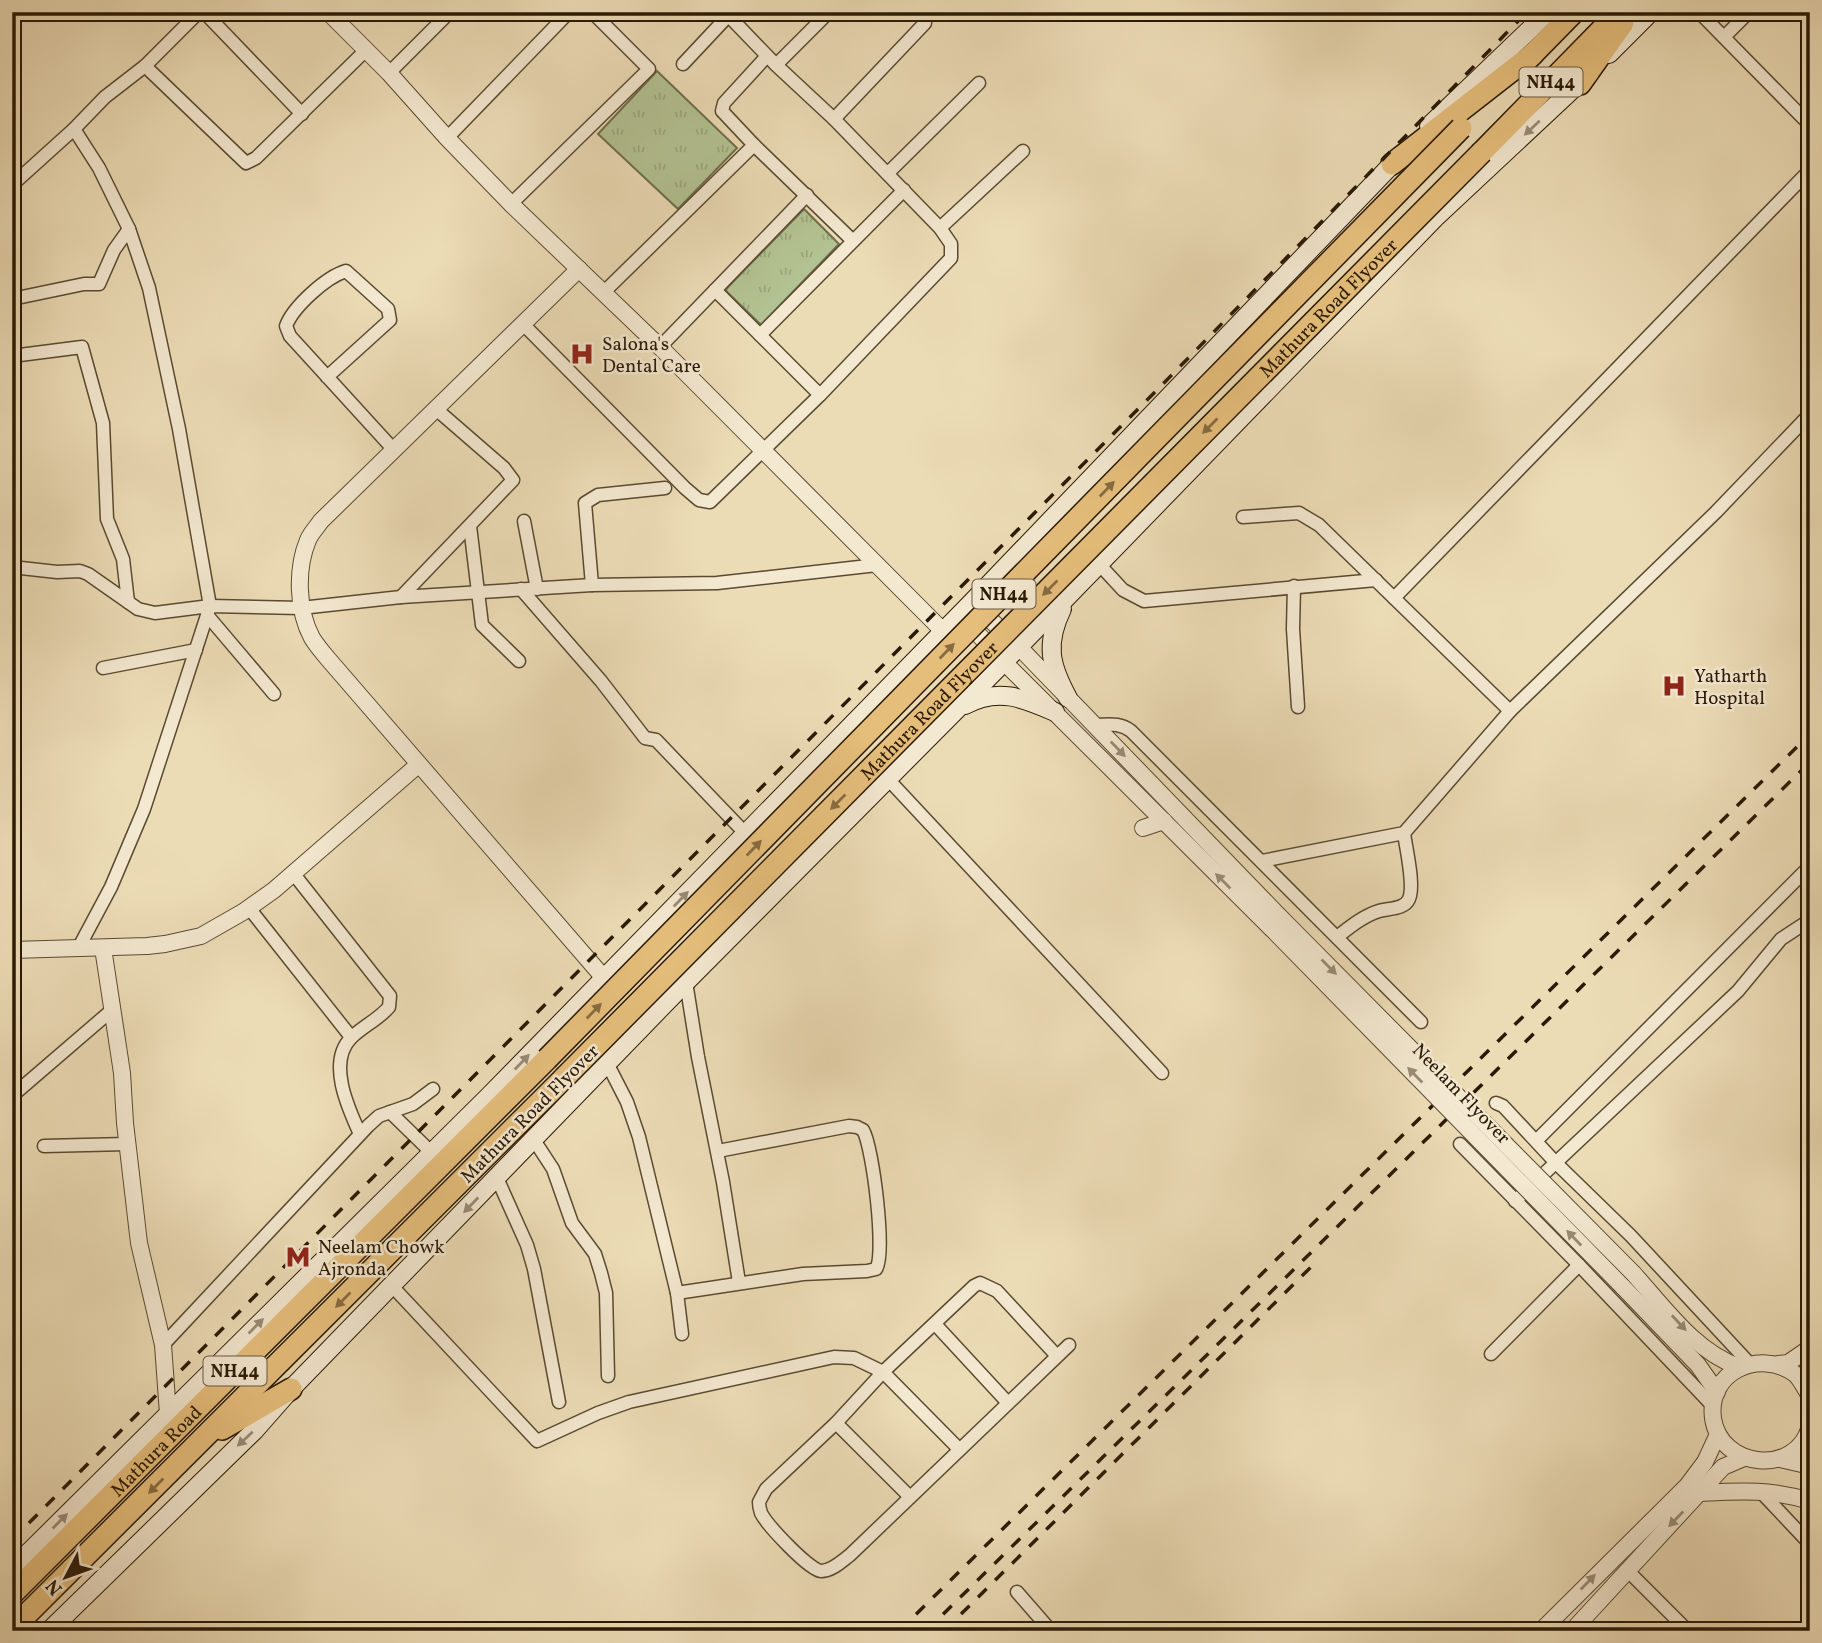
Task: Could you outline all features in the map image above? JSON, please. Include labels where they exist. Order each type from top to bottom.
[{"type":"highway","name":"NH44","points":[[1533,54],[1574,12]]},
{"type":"highway","name":"Mathura Road Flyover","points":[[236,1407],[1619,12]]},
{"type":"highway","points":[[1580,84],[1631,12]]},
{"type":"highway","points":[[1392,164],[1533,54]]},
{"type":"highway","name":"Mathura Road Flyover","points":[[417,1188],[547,1059],[1533,54]]},
{"type":"highway","points":[[417,1188],[489,1096]]},
{"type":"highway","name":"Mathura Road","points":[[12,1592],[21,1573],[417,1188]]},
{"type":"highway","points":[[205,1438],[291,1389]]},
{"type":"highway","name":"Mathura Road","points":[[12,1629],[236,1407]]},
{"type":"main road","points":[[21,1573],[168,1414],[489,1096],[966,608],[1443,111],[1548,12]]},
{"type":"main road","points":[[48,1631],[255,1430],[291,1389],[607,1063],[1019,647],[1435,218],[1580,84],[1651,12]]},
{"type":"main road","points":[[1006,566],[1014,593],[1024,605],[1038,613],[1052,612]]},
{"type":"main road","points":[[1068,596],[1055,623],[1050,650],[1055,674],[1068,698]]},
{"type":"main road","points":[[901,674],[913,673],[935,687],[951,714]]},
{"type":"main road","points":[[951,714],[977,699],[1002,695],[1028,701],[1055,712]]},
{"type":"street","points":[[12,185],[105,97],[145,66],[202,12],[302,114]]},
{"type":"street","points":[[328,12],[511,204],[660,346],[943,631]]},
{"type":"street","points":[[389,73],[450,12]]},
{"type":"street","points":[[447,138],[569,12]]},
{"type":"street","points":[[511,204],[649,69],[592,12]]},
{"type":"street","points":[[828,12],[723,107],[725,115],[754,145],[853,241]]},
{"type":"street","points":[[1699,12],[1810,125]]},
{"type":"street","points":[[1724,37],[1749,12]]},
{"type":"street","points":[[523,324],[699,500],[710,502],[820,395],[948,262],[953,248],[940,228],[727,14],[683,64]]},
{"type":"street","points":[[834,119],[925,23]]},
{"type":"street","points":[[145,66],[246,163],[257,158],[366,50]]},
{"type":"street","points":[[888,173],[979,83]]},
{"type":"street","points":[[74,129],[99,168],[128,229],[139,254],[152,300],[185,465],[209,610],[144,809],[111,887],[79,947]]},
{"type":"street","points":[[603,293],[754,145]]},
{"type":"street","points":[[940,228],[1023,151]]},
{"type":"street","points":[[1394,598],[1810,170]]},
{"type":"street","points":[[760,335],[904,190]]},
{"type":"street","points":[[660,346],[807,195]]},
{"type":"street","points":[[12,299],[84,284],[99,284],[114,250],[128,229]]},
{"type":"street","points":[[579,269],[321,521],[309,539],[300,582],[301,608],[312,637],[329,660],[604,978]]},
{"type":"street","points":[[327,377],[390,320],[388,310],[346,271],[335,274],[290,314],[286,326],[290,336],[327,377],[394,450]]},
{"type":"street","points":[[715,290],[820,395]]},
{"type":"street","points":[[12,356],[82,347],[103,423],[107,519],[122,559],[128,602]]},
{"type":"street","points":[[401,597],[513,481],[504,468],[436,409]]},
{"type":"street","points":[[1262,861],[1404,833],[1510,711],[1716,512],[1810,414]]},
{"type":"street","points":[[592,586],[583,509],[585,503],[598,495],[665,488]]},
{"type":"street","points":[[1243,517],[1288,513],[1306,516],[1320,525],[1510,711]]},
{"type":"street","points":[[523,521],[537,589]]},
{"type":"street","points":[[470,526],[482,625],[519,661]]},
{"type":"street","points":[[1099,564],[1123,590],[1144,601],[1376,580]]},
{"type":"street","points":[[12,567],[57,572],[80,571],[94,577],[148,613],[301,608],[401,597],[521,589],[717,583],[877,565]]},
{"type":"street","points":[[1294,586],[1293,629],[1298,707]]},
{"type":"street","points":[[521,589],[601,681],[645,738],[656,740],[746,833]]},
{"type":"street","points":[[966,608],[1019,647],[1276,924]]},
{"type":"street","points":[[966,608],[1004,662],[1164,821],[1276,924]]},
{"type":"street","points":[[209,610],[274,694]]},
{"type":"street","points":[[103,668],[196,650]]},
{"type":"street","points":[[1094,725],[1116,724],[1131,731],[1421,1022]]},
{"type":"street","points":[[12,950],[165,944],[201,936],[249,908],[418,765]]},
{"type":"street","points":[[887,778],[1162,1073]]},
{"type":"street","points":[[1143,828],[1164,821]]},
{"type":"street","points":[[1337,937],[1368,915],[1405,904],[1409,899],[1411,889],[1404,833]]},
{"type":"street","points":[[1537,1140],[1810,866]]},
{"type":"street","points":[[293,873],[390,996],[391,1002],[384,1013],[351,1037],[343,1047],[341,1065],[346,1105],[360,1134]]},
{"type":"street","points":[[249,908],[351,1037]]},
{"type":"street","points":[[1515,1201],[1738,991],[1781,939],[1810,920]]},
{"type":"street","name":"Neelam Flyover","points":[[1276,924],[1633,1273],[1698,1343],[1719,1360],[1744,1365]]},
{"type":"street","name":"Neelam Flyover","points":[[1276,924],[1698,1364],[1715,1399]]},
{"type":"street","points":[[103,948],[144,1270],[163,1346],[168,1414]]},
{"type":"street","points":[[686,982],[698,1057],[718,1151],[739,1282]]},
{"type":"street","points":[[12,1096],[112,1010]]},
{"type":"street","points":[[607,1063],[627,1102],[639,1137],[677,1293],[682,1334]]},
{"type":"street","points":[[163,1346],[360,1134],[379,1116],[413,1104],[433,1089]]},
{"type":"street","points":[[1496,1103],[1503,1105],[1556,1163],[1631,1236],[1744,1365]]},
{"type":"street","points":[[390,1112],[432,1153]]},
{"type":"street","points":[[677,1293],[803,1274],[876,1269],[880,1263],[881,1244],[872,1164],[866,1135],[857,1127],[718,1151]]},
{"type":"street","points":[[534,1140],[553,1169],[572,1223],[595,1254],[601,1273],[606,1293],[608,1376]]},
{"type":"street","points":[[44,1146],[127,1144]]},
{"type":"street","points":[[1460,1144],[1715,1399]]},
{"type":"street","points":[[497,1178],[527,1245],[534,1269],[559,1402]]},
{"type":"street","points":[[1491,1354],[1579,1265]]},
{"type":"street","points":[[1057,1356],[997,1291],[980,1283],[974,1286],[766,1489],[759,1502],[761,1512],[809,1566],[819,1571],[829,1570],[840,1563],[1069,1345]]},
{"type":"street","points":[[392,1286],[537,1441],[629,1402],[834,1357],[854,1358],[883,1372],[959,1449]]},
{"type":"street","points":[[935,1324],[1007,1403]]},
{"type":"street","points":[[1810,1348],[1788,1363],[1758,1362],[1744,1365],[1720,1385],[1713,1417],[1718,1434],[1730,1449],[1744,1458],[1763,1462],[1780,1459],[1798,1448],[1810,1426]]},
{"type":"street","points":[[1779,1364],[1797,1376],[1809,1393]]},
{"type":"street","points":[[836,1423],[910,1497]]},
{"type":"street","points":[[1541,1631],[1686,1486],[1705,1462],[1718,1434]]},
{"type":"street","points":[[1572,1631],[1723,1467],[1744,1458]]},
{"type":"street","points":[[1780,1459],[1806,1465],[1810,1469]]},
{"type":"street","points":[[1761,1492],[1810,1544]]},
{"type":"street","points":[[1700,1493],[1783,1493],[1810,1501]]},
{"type":"street","points":[[1627,1570],[1688,1631]]},
{"type":"street","points":[[1017,1592],[1048,1630]]},
{"type":"green space","points":[[657,71],[737,148],[678,209],[598,134]]},
{"type":"green space","points":[[804,209],[839,244],[761,325],[725,290]]},
{"type":"railway","points":[[12,1540],[1156,391],[1527,12]]},
{"type":"railway","points":[[899,1631],[1810,734]]},
{"type":"railway","points":[[926,1631],[1810,762]]},
{"type":"railway","points":[[944,1631],[1313,1265]]},
{"type":"place","name":"Salona's Dental Care","points":[[582,354]]},
{"type":"place","name":"Yatharth Hospital","points":[[1674,686]]},
{"type":"place","name":"Neelam Chowk Ajronda","points":[[298,1257]]}]
